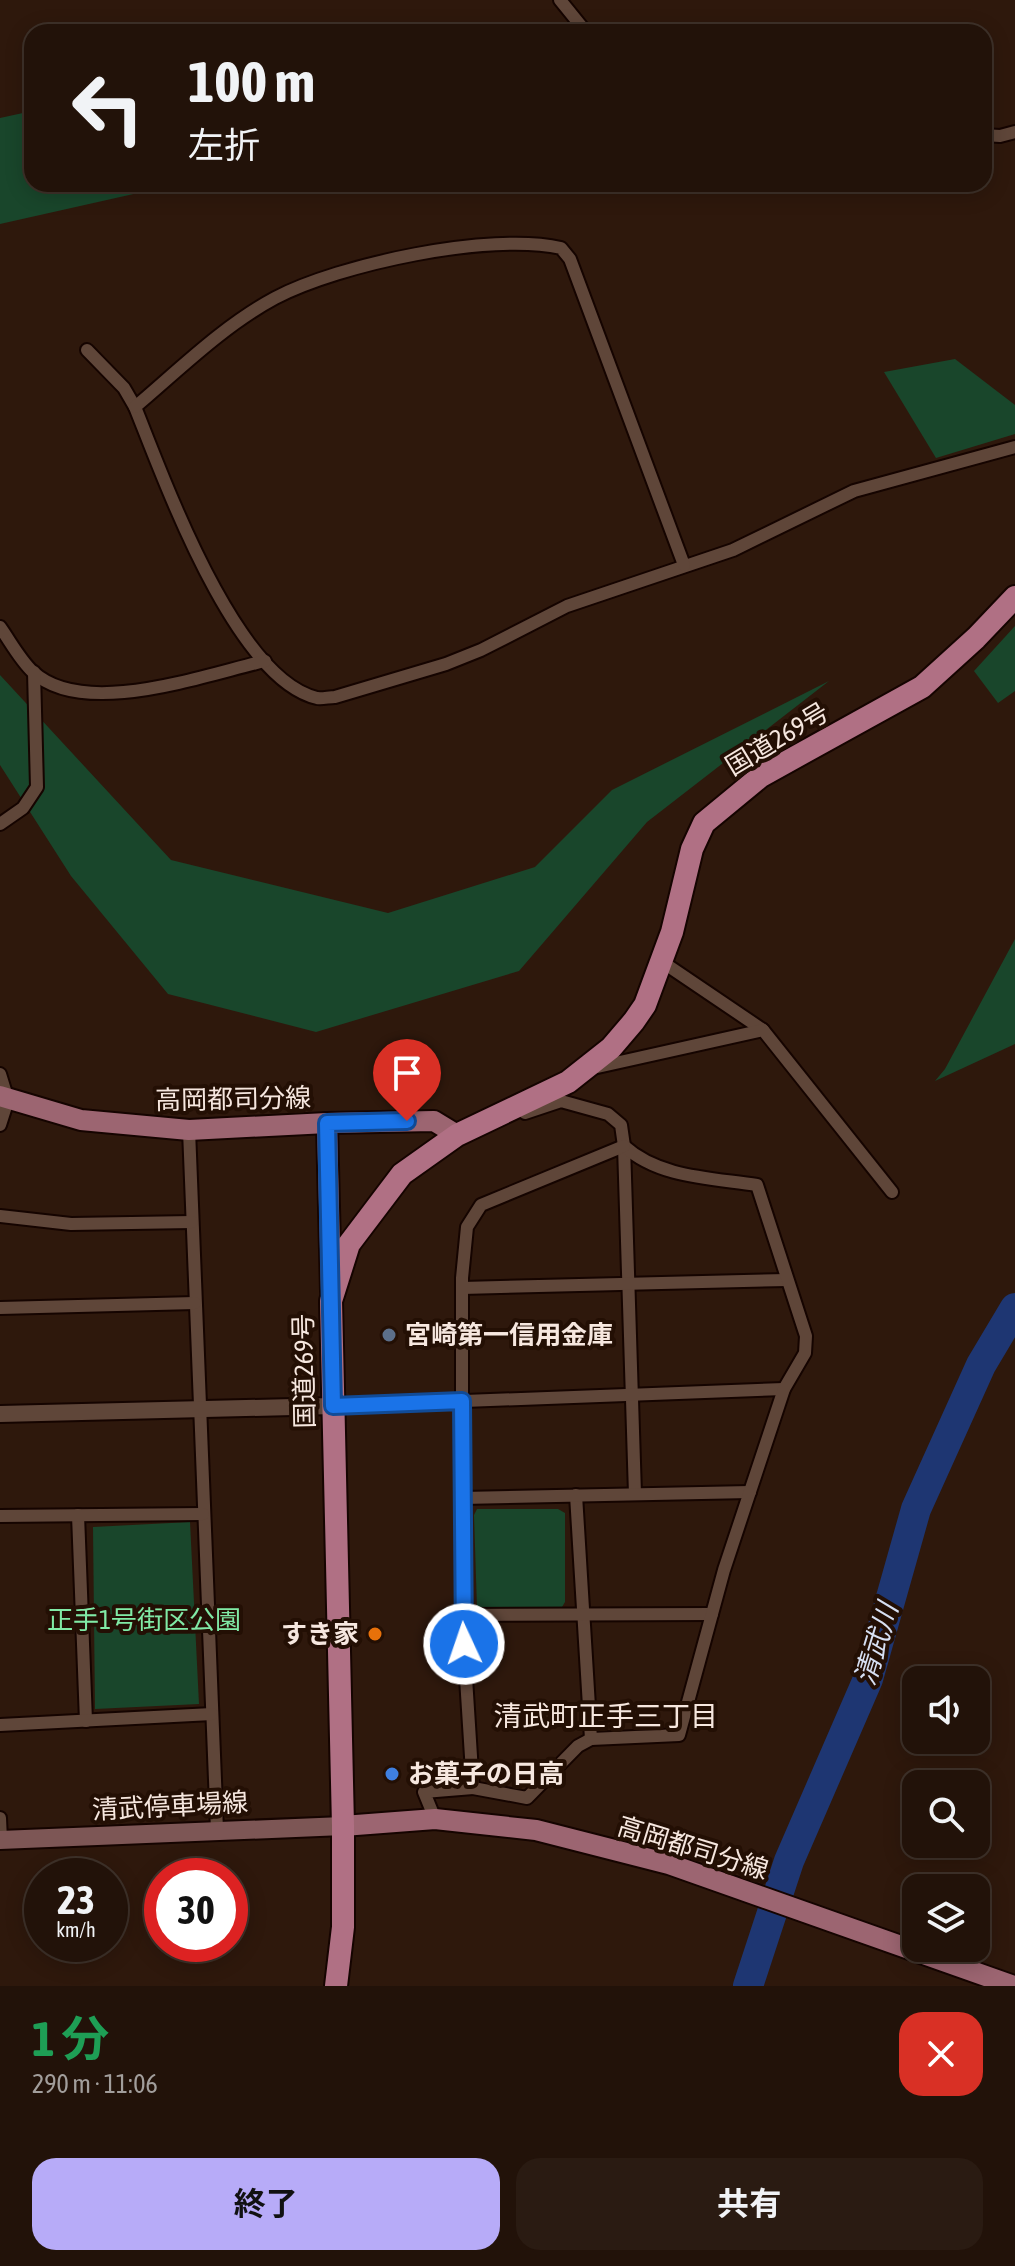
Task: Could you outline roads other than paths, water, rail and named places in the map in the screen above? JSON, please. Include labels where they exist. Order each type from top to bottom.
[{"type":"highway","name":"国道269号","points":[[336,1986],[343,1927],[343,1826],[331,1301],[349,1244],[402,1174],[457,1135],[568,1082],[611,1048],[634,1021],[645,1005],[661,961],[679,909],[692,849],[704,823],[761,776],[922,687],[1015,597]]},
{"type":"main road","name":"高岡都司分線","points":[[4,1098],[81,1120],[189,1130],[434,1121],[457,1135]]},
{"type":"main road","name":"高岡都司分線","points":[[327,1123],[331,1301]]},
{"type":"main road","name":"高岡都司分線","points":[[343,1826],[435,1819],[536,1830],[669,1864],[1014,1986]]},
{"type":"main road","name":"清武停車場線","points":[[0,1840],[343,1826]]},
{"type":"street","points":[[560,0],[580,24]]},
{"type":"street","points":[[992,136],[1015,132]]},
{"type":"street","points":[[135,407],[221,334],[274,299],[300,287],[347,271],[485,243],[539,244],[561,248],[570,259],[684,565]]},
{"type":"street","points":[[87,350],[124,388],[135,407],[192,543],[225,608],[265,661],[298,690],[318,698],[335,697],[446,664],[481,650],[567,606],[733,550],[854,491],[1015,447]]},
{"type":"street","points":[[0,627],[34,672],[66,690],[96,695],[143,689],[265,661]]},
{"type":"street","points":[[0,824],[23,808],[37,787],[34,672]]},
{"type":"street","points":[[661,961],[763,1030],[892,1192]]},
{"type":"street","points":[[582,1070],[763,1030]]},
{"type":"street","points":[[0,1074],[4,1098],[0,1125]]},
{"type":"street","points":[[457,1135],[561,1101],[608,1114],[621,1125],[635,1494]]},
{"type":"street","points":[[189,1130],[217,1830]]},
{"type":"street","points":[[435,1819],[424,1792],[473,1788],[527,1798],[578,1746],[591,1739],[679,1735],[750,1492],[784,1389],[805,1353],[806,1336],[757,1185],[666,1170],[638,1158],[624,1146]]},
{"type":"street","points":[[473,1788],[462,1615],[462,1288],[467,1227],[481,1205],[624,1146]]},
{"type":"street","points":[[0,1216],[71,1224],[192,1222]]},
{"type":"street","points":[[462,1288],[787,1280]]},
{"type":"street","points":[[0,1308],[195,1303]]},
{"type":"street","points":[[0,1414],[333,1406],[784,1389]]},
{"type":"street","points":[[462,1498],[750,1492]]},
{"type":"street","points":[[576,1495],[591,1739]]},
{"type":"street","points":[[0,1516],[203,1514]]},
{"type":"street","points":[[78,1515],[86,1721]]},
{"type":"street","points":[[462,1615],[712,1614]]},
{"type":"street","points":[[0,1725],[212,1714]]},
{"type":"street","points":[[0,1818],[0,1840]]},
{"type":"street","points":[[343,1927],[344,1986]]},
{"type":"waterway","name":"清武川","points":[[748,1986],[789,1861],[868,1679],[916,1509],[981,1365],[1015,1308]]},
{"type":"place","name":"宮崎第一信用金庫","points":[[389,1335]]},
{"type":"place","name":"すき家","points":[[375,1634]]},
{"type":"place","name":"お菓子の日高","points":[[392,1774]]},
{"type":"district","name":"清武町正手三丁目","points":[[606,1716]]},
{"type":"park label","name":"正手1号街区公園","points":[[144,1620]]}]
